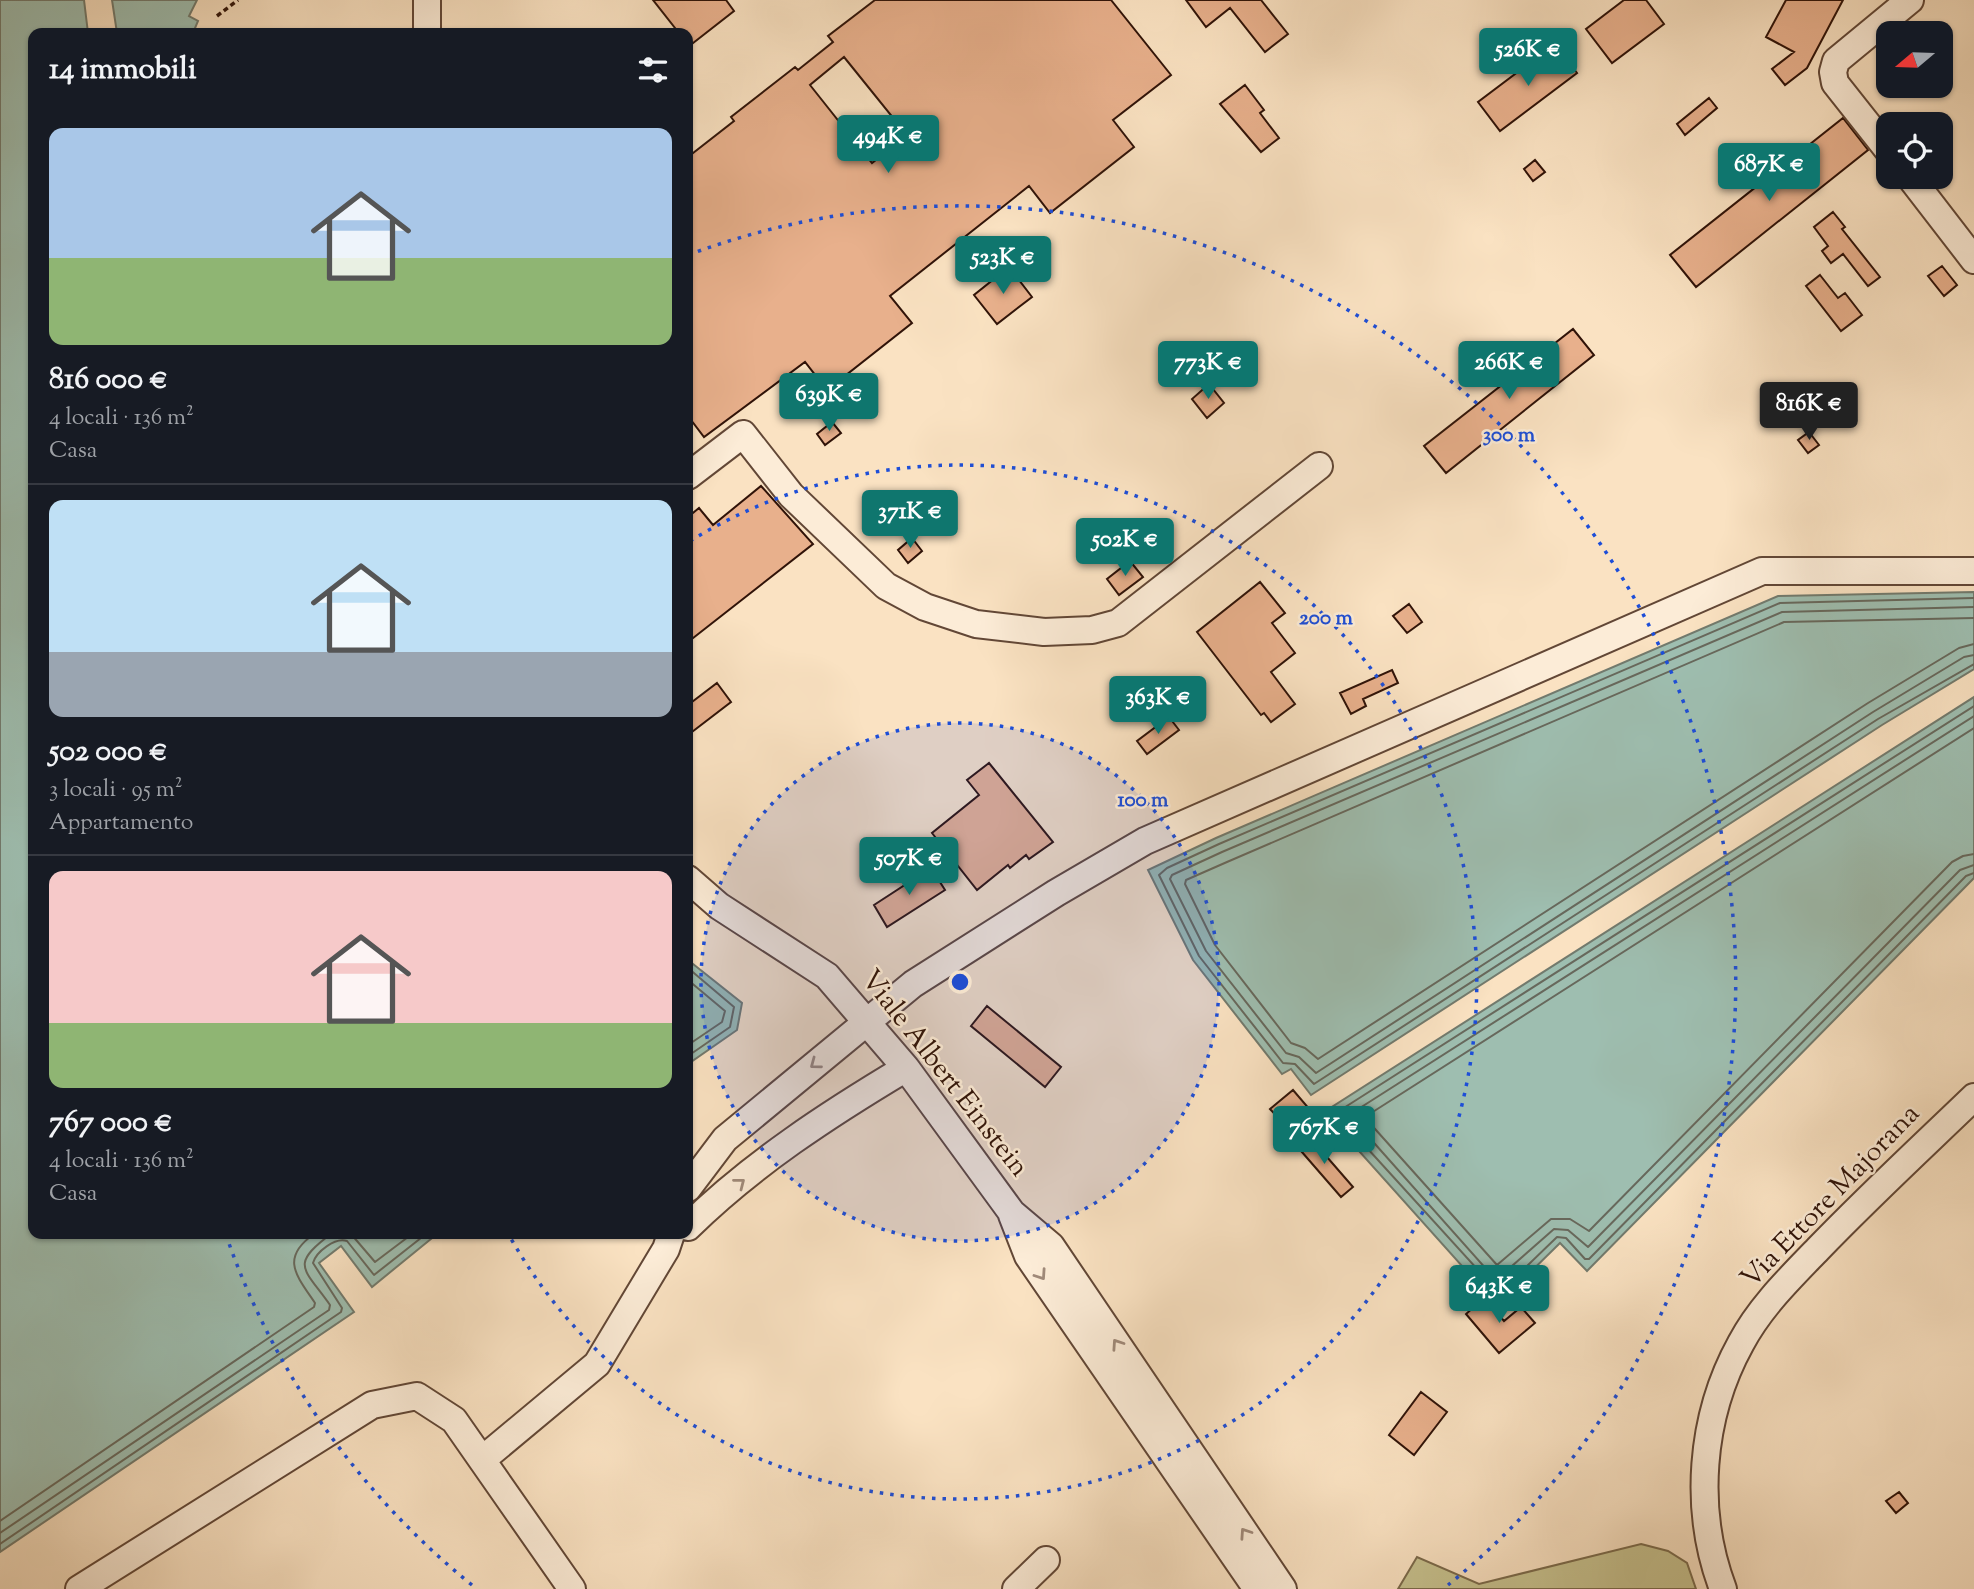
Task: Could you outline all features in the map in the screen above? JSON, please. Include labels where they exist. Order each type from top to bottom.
[{"type":"street","points":[[427,0],[427,28]]},
{"type":"street","points":[[1876,135],[1835,83],[1832,72],[1836,61],[1910,0]]},
{"type":"street","points":[[1919,189],[1974,260]]},
{"type":"street","points":[[693,472],[743,434],[790,495],[886,586],[925,607],[976,624],[1044,632],[1093,630],[1118,623],[1319,466]]},
{"type":"street","points":[[693,1181],[725,1139],[796,1077],[869,1023],[913,984],[1056,893],[1145,841],[1738,579],[1774,570],[1974,571]]},
{"type":"street","name":"Viale Albert Einstein","points":[[693,883],[719,906],[827,976],[906,1068],[1012,1213],[1028,1256],[1167,1438],[1200,1487],[1257,1589]]},
{"type":"street","points":[[693,1223],[824,1117],[906,1068]]},
{"type":"street","name":"Via Ettore Majorana","points":[[1723,1589],[1714,1565],[1705,1517],[1705,1460],[1717,1399],[1741,1343],[1776,1292],[1840,1225],[1974,1097]]},
{"type":"street","points":[[483,1459],[597,1364],[673,1239]]},
{"type":"street","points":[[79,1589],[372,1405],[417,1396],[454,1419],[572,1589]]},
{"type":"street","name":"Viale Albert Einstein","points":[[1200,1487],[1283,1589]]},
{"type":"street","points":[[1016,1589],[1046,1560]]},
{"type":"path","points":[[217,16],[238,0]]},
{"type":"shaded area","points":[[1641,1544],[1668,1551],[1687,1563],[1696,1589],[1398,1589],[1417,1557],[1479,1584]]},
{"type":"water","points":[[0,0],[84,0],[87,28],[28,28],[28,1239],[431,1239],[372,1287],[341,1246],[319,1263],[354,1312],[0,1552]]},
{"type":"water","points":[[112,0],[197,0],[189,16],[198,21],[195,28],[116,28]]},
{"type":"water","points":[[1974,592],[1974,669],[1882,725],[1311,1095],[1291,1069],[1282,1074],[1193,960],[1148,870],[1216,838],[1778,596]]},
{"type":"water","points":[[1974,697],[1974,878],[1587,1271],[1560,1243],[1497,1305],[1324,1112]]},
{"type":"water","points":[[693,964],[742,1003],[737,1030],[693,1061]]},
{"type":"building","points":[[653,0],[726,0],[734,11],[693,43],[693,28],[675,28]]},
{"type":"building","points":[[875,0],[1111,0],[1171,75],[1113,120],[1134,147],[1050,213],[1029,186],[890,296],[912,323],[827,390],[805,362],[704,437],[693,423],[693,153],[734,121],[731,117],[795,67],[798,70],[833,42],[828,36]],"holes":[[[844,57],[907,135],[872,163],[810,85]]]},
{"type":"building","points":[[1186,0],[1261,0],[1288,34],[1265,52],[1230,8],[1206,27]]},
{"type":"building","points":[[1624,0],[1646,0],[1664,24],[1612,63],[1586,29]]},
{"type":"building","points":[[1786,0],[1843,0],[1807,68],[1785,85],[1772,69],[1794,52],[1766,37]]},
{"type":"building","points":[[1555,44],[1577,73],[1500,131],[1478,102]]},
{"type":"building","points":[[1245,85],[1264,110],[1260,113],[1279,138],[1261,152],[1220,104]]},
{"type":"building","points":[[1709,98],[1717,108],[1685,135],[1677,124]]},
{"type":"building","points":[[1843,118],[1868,150],[1696,287],[1670,255]]},
{"type":"building","points":[[1535,160],[1545,172],[1533,181],[1524,169]]},
{"type":"building","points":[[1833,212],[1845,227],[1842,229],[1880,277],[1868,286],[1843,254],[1831,263],[1822,251],[1828,246],[1814,227]]},
{"type":"building","points":[[1942,266],[1957,285],[1944,296],[1928,276]]},
{"type":"building","points":[[1009,267],[1032,297],[997,324],[974,295]]},
{"type":"building","points":[[1820,275],[1838,298],[1845,293],[1862,315],[1841,331],[1806,286]]},
{"type":"building","points":[[1573,329],[1594,355],[1446,473],[1424,446]]},
{"type":"building","points":[[1209,384],[1224,403],[1207,418],[1192,399]]},
{"type":"building","points":[[832,422],[841,433],[825,445],[817,434]]},
{"type":"building","points":[[1809,432],[1819,445],[1808,453],[1798,440]]},
{"type":"building","points":[[761,486],[813,544],[693,638],[693,513],[699,508],[713,525]]},
{"type":"building","points":[[912,538],[922,551],[908,563],[898,550]]},
{"type":"building","points":[[1130,561],[1143,577],[1119,595],[1107,579]]},
{"type":"building","points":[[1260,582],[1285,613],[1272,623],[1295,653],[1271,672],[1295,704],[1271,722],[1264,713],[1261,715],[1197,632]]},
{"type":"building","points":[[1409,604],[1422,622],[1407,633],[1393,616]]},
{"type":"building","points":[[1392,670],[1398,683],[1363,699],[1366,706],[1351,714],[1340,693]]},
{"type":"building","points":[[717,683],[731,702],[693,731],[693,701]]},
{"type":"building","points":[[1169,717],[1179,730],[1147,754],[1137,741]]},
{"type":"building","points":[[989,763],[1053,842],[1029,859],[1026,855],[1010,868],[1008,865],[977,890],[932,833],[979,795],[967,780]]},
{"type":"building","points":[[931,868],[945,890],[887,927],[874,905]]},
{"type":"building","points":[[987,1006],[1061,1067],[1045,1087],[971,1026]]},
{"type":"building","points":[[1293,1090],[1317,1118],[1295,1136],[1270,1109]]},
{"type":"building","points":[[1307,1134],[1353,1187],[1341,1197],[1295,1144]]},
{"type":"building","points":[[1484,1298],[1504,1321],[1521,1307],[1535,1323],[1499,1353],[1466,1314]]},
{"type":"building","points":[[1421,1392],[1447,1412],[1414,1455],[1389,1435]]},
{"type":"building","points":[[1899,1492],[1908,1503],[1896,1513],[1886,1501]]}]
